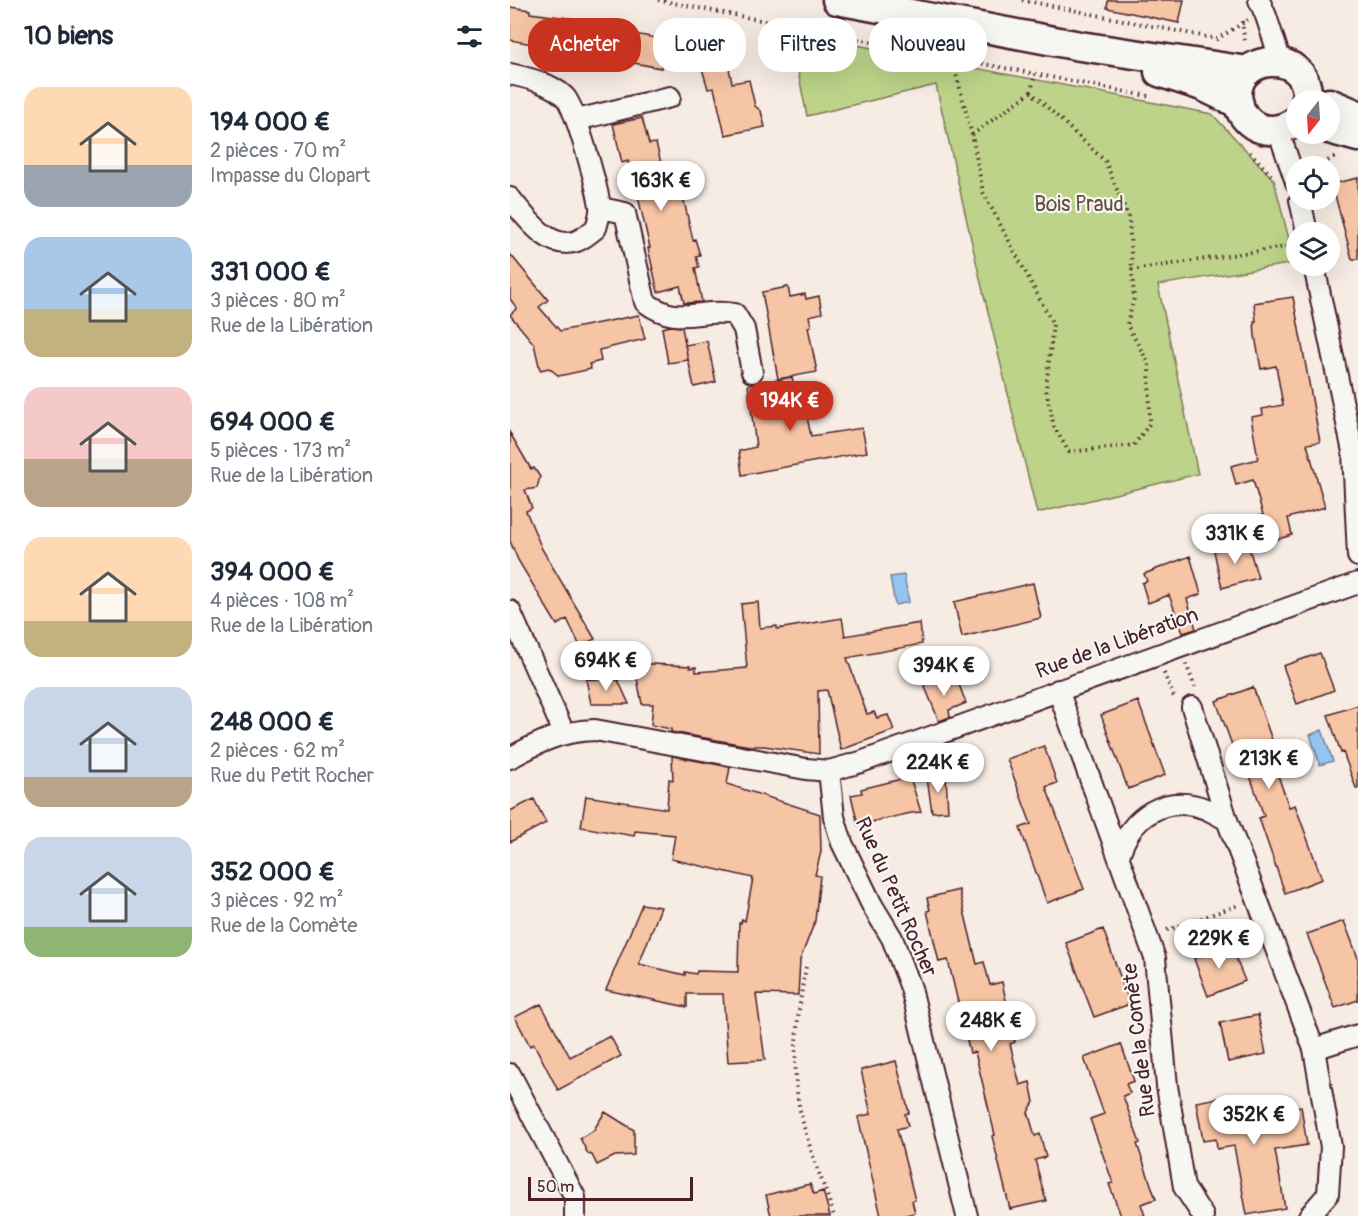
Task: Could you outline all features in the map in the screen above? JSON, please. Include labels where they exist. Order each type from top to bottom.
[{"type":"street","points":[[837,0],[1080,46],[1248,71]]},
{"type":"street","points":[[1259,0],[1281,62]]},
{"type":"street","points":[[1080,46],[1202,86],[1239,104]]},
{"type":"street","points":[[1286,125],[1265,129],[1254,125],[1244,116],[1239,104],[1239,87],[1248,71],[1263,62],[1281,62],[1298,72],[1309,90]]},
{"type":"street","points":[[510,74],[551,87],[566,98],[577,120],[601,208],[596,228],[574,243],[557,241],[536,230],[510,198]]},
{"type":"street","points":[[577,120],[670,97]]},
{"type":"street","points":[[1340,109],[1358,116]]},
{"type":"street","points":[[601,208],[625,213],[645,302],[658,311],[680,317],[719,311],[735,314],[744,329],[752,372]]},
{"type":"street","points":[[1316,276],[1353,452],[1358,556]]},
{"type":"street","name":"Rue de la Libération","points":[[510,758],[533,745],[564,733],[595,730],[806,769],[829,771],[861,762],[1358,583]]},
{"type":"street","points":[[510,612],[564,733]]},
{"type":"street","name":"Rue de la Comète","points":[[1058,690],[1155,958],[1167,1086],[1184,1187],[1203,1216]]},
{"type":"street","points":[[1192,707],[1227,820],[1314,1049],[1331,1147],[1328,1194],[1309,1216]]},
{"type":"street","name":"Rue du Petit Rocher","points":[[829,771],[834,817],[842,843],[872,905],[892,938],[906,970],[967,1216]]},
{"type":"street","points":[[1119,856],[1124,840],[1139,820],[1162,807],[1193,805],[1207,809],[1227,820]]},
{"type":"street","points":[[1314,1049],[1358,1035]]},
{"type":"street","points":[[510,1074],[575,1197],[575,1216]]},
{"type":"path","points":[[658,0],[869,42]]},
{"type":"path","points":[[1022,0],[1217,39],[1242,22]]},
{"type":"path","points":[[1241,11],[1248,71]]},
{"type":"path","points":[[987,65],[1142,95]]},
{"type":"path","points":[[956,72],[972,135],[983,192],[1053,324],[1046,389],[1054,427],[1069,452],[1134,445],[1150,423],[1149,364],[1127,325],[1134,298],[1129,218],[1105,161],[1031,92]]},
{"type":"path","points":[[972,135],[1031,92],[1035,74]]},
{"type":"path","points":[[1336,156],[1350,146]]},
{"type":"path","points":[[1132,270],[1286,247]]},
{"type":"path","points":[[1156,655],[1178,707],[1192,707],[1200,700],[1179,646]]},
{"type":"path","points":[[1148,937],[1257,899]]},
{"type":"path","points":[[806,968],[797,1015],[797,1092],[805,1129],[834,1216]]},
{"type":"green space","name":"Bois Praud","points":[[857,45],[869,47],[869,72],[987,70],[1212,114],[1274,180],[1286,227],[1286,264],[1158,285],[1198,474],[1037,513],[936,85],[807,116],[798,72],[857,72]]},
{"type":"water","points":[[904,575],[909,602],[895,605],[890,577]]},
{"type":"water","points":[[1322,730],[1333,761],[1320,765],[1310,735]]},
{"type":"building","points":[[1108,0],[1184,0],[1179,23],[1107,8]]},
{"type":"building","points":[[510,7],[530,10],[530,13],[568,18],[528,18],[528,43],[510,40]]},
{"type":"building","points":[[641,35],[653,37],[653,67],[641,64]]},
{"type":"building","points":[[703,72],[730,72],[732,83],[749,80],[755,106],[761,111],[765,127],[725,135],[714,88],[708,89]]},
{"type":"building","points":[[642,118],[649,144],[656,143],[662,167],[673,165],[678,188],[681,188],[693,240],[695,239],[700,255],[696,256],[699,267],[695,268],[702,302],[684,303],[680,286],[658,292],[633,175],[631,175],[628,161],[622,163],[613,124]]},
{"type":"building","points":[[1358,178],[1358,259],[1352,259],[1339,210],[1340,182]]},
{"type":"building","points":[[510,254],[548,300],[539,307],[560,331],[639,315],[645,339],[599,350],[601,361],[589,364],[591,369],[559,376],[549,368],[540,370],[534,344],[510,315],[517,308],[510,299]]},
{"type":"building","points":[[788,287],[790,297],[805,294],[806,299],[819,296],[822,313],[809,316],[811,326],[808,327],[817,372],[778,379],[762,292]]},
{"type":"building","points":[[1293,297],[1320,442],[1307,444],[1325,507],[1288,518],[1292,535],[1262,544],[1255,517],[1263,515],[1253,480],[1236,485],[1231,466],[1258,459],[1251,417],[1263,415],[1262,409],[1283,405],[1276,366],[1261,369],[1255,336],[1254,303]]},
{"type":"building","points":[[682,327],[688,360],[668,363],[662,328]]},
{"type":"building","points":[[707,341],[716,382],[694,387],[685,345]]},
{"type":"building","points":[[792,377],[799,413],[806,412],[811,436],[862,428],[867,452],[742,475],[739,451],[756,447],[748,385]]},
{"type":"building","points":[[510,433],[531,469],[534,468],[540,477],[537,488],[525,490],[532,508],[526,511],[542,549],[595,639],[580,646],[567,619],[557,625],[518,560],[510,541]]},
{"type":"building","points":[[1247,541],[1258,578],[1222,588],[1214,551]]},
{"type":"building","points":[[1190,556],[1201,594],[1187,599],[1196,629],[1183,633],[1169,595],[1148,603],[1142,583],[1147,581],[1144,574]]},
{"type":"building","points":[[1033,583],[1041,618],[962,637],[954,602]]},
{"type":"building","points":[[758,602],[760,628],[777,626],[777,629],[842,618],[845,636],[920,623],[922,644],[847,658],[867,714],[874,712],[877,718],[888,715],[894,730],[841,750],[827,690],[818,691],[819,754],[750,746],[671,732],[671,729],[651,725],[653,704],[642,704],[634,663],[690,666],[690,668],[696,667],[696,672],[747,668],[741,604]]},
{"type":"building","points":[[1320,653],[1334,690],[1297,704],[1283,666]]},
{"type":"building","points":[[941,678],[943,688],[958,682],[966,703],[949,710],[950,717],[939,721],[923,682]]},
{"type":"building","points":[[586,679],[618,680],[629,704],[591,704]]},
{"type":"building","points":[[1253,687],[1280,762],[1274,764],[1289,807],[1295,805],[1322,879],[1285,893],[1259,818],[1264,816],[1249,773],[1243,775],[1216,701]]},
{"type":"building","points":[[1138,701],[1165,775],[1128,789],[1101,715]]},
{"type":"building","points":[[1358,705],[1358,788],[1356,788],[1328,715]]},
{"type":"building","points":[[1044,746],[1057,783],[1046,787],[1084,889],[1047,903],[1020,828],[1031,824],[1007,759]]},
{"type":"building","points":[[672,756],[730,767],[727,784],[820,814],[821,852],[815,875],[820,876],[815,921],[800,960],[798,995],[756,994],[765,1060],[728,1062],[723,994],[687,994],[687,1007],[606,990],[642,904],[661,907],[639,964],[685,975],[685,972],[696,974],[697,971],[738,972],[739,923],[742,919],[745,921],[753,878],[671,859],[675,835],[635,831],[634,836],[581,827],[586,796],[667,809],[669,779],[673,780]]},
{"type":"building","points":[[910,777],[921,812],[858,825],[851,795],[862,793],[861,789]]},
{"type":"building","points":[[946,777],[948,811],[932,812],[927,778]]},
{"type":"building","points":[[534,799],[546,823],[510,842],[510,811]]},
{"type":"building","points":[[959,890],[977,964],[984,962],[990,985],[1002,982],[1015,1042],[1010,1044],[1020,1085],[1030,1082],[1034,1102],[1028,1112],[1035,1136],[1040,1134],[1046,1157],[1035,1160],[1046,1201],[1010,1209],[975,1052],[970,1053],[948,960],[939,962],[927,911],[930,910],[927,898]]},
{"type":"building","points":[[1344,921],[1358,958],[1358,1000],[1335,1008],[1307,934]]},
{"type":"building","points":[[1103,929],[1130,1004],[1094,1017],[1066,943]]},
{"type":"building","points":[[1230,944],[1245,981],[1208,996],[1194,959]]},
{"type":"building","points":[[541,1004],[570,1057],[610,1036],[621,1056],[558,1090],[534,1044],[530,1046],[515,1017]]},
{"type":"building","points":[[1258,1015],[1266,1054],[1228,1062],[1220,1023]]},
{"type":"building","points":[[1121,1044],[1134,1081],[1126,1084],[1130,1093],[1123,1096],[1140,1143],[1137,1144],[1156,1199],[1141,1204],[1145,1216],[1121,1216],[1109,1184],[1113,1183],[1090,1119],[1104,1114],[1084,1058]]},
{"type":"building","points":[[896,1061],[909,1113],[905,1114],[908,1126],[897,1129],[915,1200],[912,1201],[915,1213],[881,1216],[858,1117],[871,1114],[861,1070]]},
{"type":"building","points":[[1235,1095],[1238,1116],[1301,1106],[1307,1145],[1275,1150],[1285,1208],[1247,1215],[1234,1146],[1217,1149],[1216,1139],[1203,1141],[1196,1102]]},
{"type":"building","points":[[605,1112],[634,1130],[634,1155],[615,1156],[597,1165],[580,1138],[593,1131]]},
{"type":"building","points":[[810,1184],[814,1194],[823,1191],[830,1216],[771,1216],[766,1195]]}]
